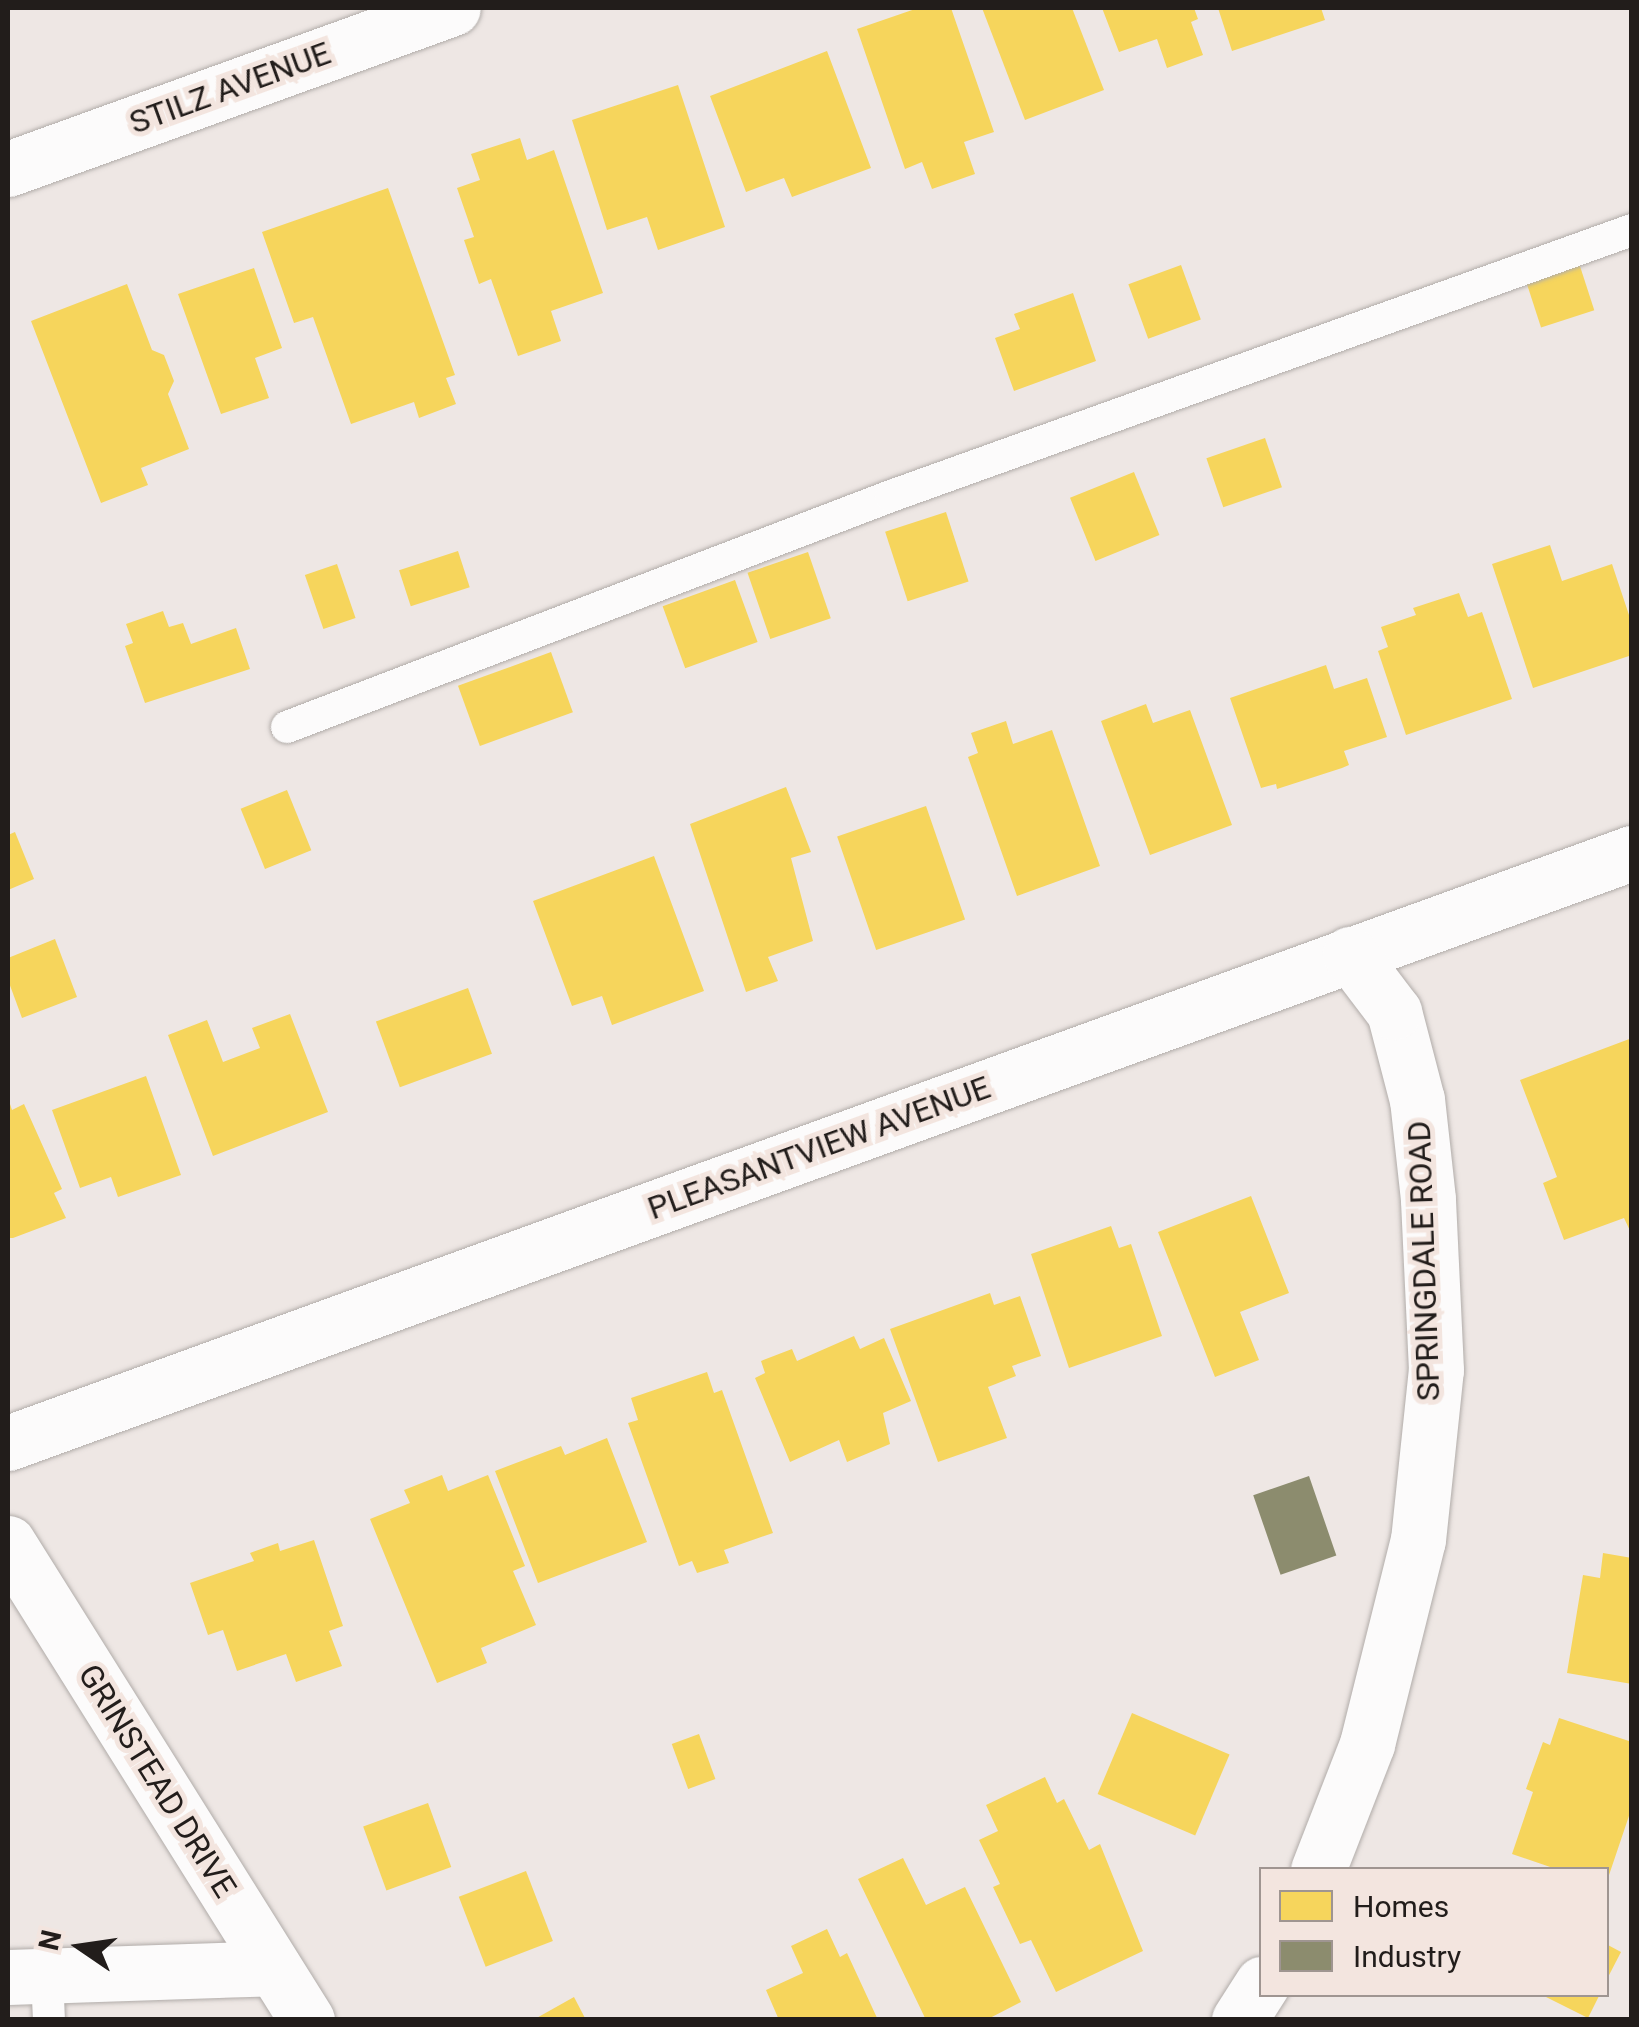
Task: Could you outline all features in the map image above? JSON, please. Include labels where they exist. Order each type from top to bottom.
[{"type":"street","name":"STILZ AVENUE","points":[[8,169],[453,8]]},
{"type":"street","name":"PLEASANTVIEW AVENUE","points":[[8,1443],[1632,853]]},
{"type":"street","name":"SPRINGDALE ROAD","points":[[1319,1867],[1367,1744],[1418,1540],[1436,1370],[1428,1199],[1417,1100],[1394,1012],[1350,954]]},
{"type":"street","name":"GRINSTEAD DRIVE","points":[[8,1543],[307,2020]]},
{"type":"street","points":[[35,1990],[274,1968]]},
{"type":"street","points":[[1239,2020],[1259,1989]]},
{"type":"lane","points":[[287,727],[890,496],[1632,230]]},
{"type":"building: Homes","points":[[918,8],[951,8],[994,132],[964,142],[975,174],[932,189],[922,162],[905,169],[857,29]]},
{"type":"building: Homes","points":[[982,8],[1072,8],[1104,90],[1025,120]]},
{"type":"building: Homes","points":[[1102,8],[1194,8],[1198,19],[1191,22],[1203,55],[1167,68],[1157,39],[1119,52]]},
{"type":"building: Homes","points":[[1218,8],[1321,8],[1325,20],[1232,51]]},
{"type":"building: Homes","points":[[827,51],[871,168],[792,197],[784,178],[746,192],[710,96]]},
{"type":"building: Homes","points":[[678,85],[725,227],[658,250],[647,217],[607,230],[572,120]]},
{"type":"building: Homes","points":[[520,138],[527,160],[554,150],[603,293],[551,311],[561,341],[518,356],[491,279],[479,284],[464,240],[474,237],[457,188],[480,180],[471,154]]},
{"type":"building: Homes","points":[[388,188],[455,375],[446,378],[456,404],[419,418],[414,402],[351,424],[313,317],[294,323],[262,232]]},
{"type":"building: Homes","points":[[1577,257],[1594,310],[1541,328],[1524,274]]},
{"type":"building: Homes","points":[[1181,265],[1201,320],[1148,339],[1128,284]]},
{"type":"building: Homes","points":[[254,268],[282,348],[255,358],[269,398],[221,414],[178,294]]},
{"type":"building: Homes","points":[[127,284],[152,350],[164,355],[174,381],[168,394],[189,449],[141,468],[148,485],[101,503],[31,321]]},
{"type":"building: Homes","points":[[1073,293],[1096,361],[1014,391],[995,338],[1020,329],[1014,314]]},
{"type":"building: Homes","points":[[1265,438],[1282,487],[1223,507],[1206,458]]},
{"type":"building: Homes","points":[[1134,472],[1159,535],[1095,561],[1070,498]]},
{"type":"building: Homes","points":[[946,512],[969,581],[908,601],[885,532]]},
{"type":"building: Homes","points":[[1550,545],[1562,581],[1612,564],[1632,624],[1632,655],[1533,688],[1492,564]]},
{"type":"building: Homes","points":[[458,551],[470,587],[411,606],[399,570]]},
{"type":"building: Homes","points":[[808,552],[831,618],[770,639],[747,573]]},
{"type":"building: Homes","points":[[337,564],[356,618],[323,629],[305,575]]},
{"type":"building: Homes","points":[[735,580],[758,642],[685,668],[663,606]]},
{"type":"building: Homes","points":[[1459,593],[1468,617],[1482,612],[1512,699],[1406,735],[1378,651],[1388,647],[1381,627],[1416,615],[1413,608]]},
{"type":"building: Homes","points":[[163,611],[169,627],[183,623],[191,644],[236,628],[250,669],[145,703],[125,646],[133,643],[126,624]]},
{"type":"building: Homes","points":[[551,652],[573,712],[480,746],[458,686]]},
{"type":"building: Homes","points":[[1326,665],[1334,689],[1367,678],[1387,737],[1344,751],[1349,765],[1342,768],[1277,789],[1276,784],[1261,788],[1230,698]]},
{"type":"building: Homes","points":[[1146,704],[1153,723],[1190,710],[1232,825],[1150,855],[1101,721]]},
{"type":"building: Homes","points":[[1006,721],[1013,744],[1052,730],[1100,866],[1017,896],[968,757],[978,753],[971,733]]},
{"type":"building: Homes","points":[[786,787],[811,852],[791,858],[813,941],[768,957],[778,981],[746,992],[690,824]]},
{"type":"building: Homes","points":[[287,790],[311,850],[265,869],[241,809]]},
{"type":"building: Homes","points":[[926,806],[965,919],[876,950],[837,837]]},
{"type":"building: Homes","points":[[15,832],[34,879],[8,890],[8,835]]},
{"type":"building: Homes","points":[[654,856],[704,991],[612,1025],[602,996],[572,1006],[533,901]]},
{"type":"building: Homes","points":[[55,939],[77,997],[22,1018],[8,980],[8,958]]},
{"type":"building: Homes","points":[[468,988],[492,1054],[400,1087],[376,1022]]},
{"type":"building: Homes","points":[[290,1014],[328,1112],[213,1156],[168,1035],[207,1020],[223,1062],[260,1048],[252,1028]]},
{"type":"building: Homes","points":[[1632,1038],[1632,1235],[1624,1218],[1564,1240],[1543,1183],[1557,1177],[1520,1080]]},
{"type":"building: Homes","points":[[146,1076],[181,1175],[118,1197],[111,1177],[80,1188],[52,1110]]},
{"type":"building: Homes","points":[[8,1098],[12,1110],[24,1104],[62,1189],[54,1193],[66,1218],[13,1238],[8,1238]]},
{"type":"building: Homes","points":[[1251,1196],[1289,1293],[1240,1312],[1259,1360],[1215,1377],[1158,1232]]},
{"type":"building: Homes","points":[[1111,1226],[1119,1248],[1131,1244],[1162,1336],[1069,1368],[1031,1254]]},
{"type":"building: Homes","points":[[990,1293],[994,1305],[1020,1296],[1041,1356],[1012,1366],[1016,1376],[988,1387],[1007,1438],[938,1462],[890,1329]]},
{"type":"building: Homes","points":[[854,1336],[860,1349],[884,1338],[911,1401],[883,1413],[890,1444],[847,1462],[839,1440],[790,1462],[755,1378],[765,1373],[761,1361],[792,1349],[797,1361]]},
{"type":"building: Homes","points":[[707,1372],[714,1393],[722,1390],[773,1533],[724,1550],[729,1563],[697,1573],[692,1561],[679,1566],[628,1423],[638,1420],[631,1398]]},
{"type":"building: Homes","points":[[607,1438],[647,1542],[538,1583],[495,1471],[561,1446],[565,1455]]},
{"type":"building: Homes","points":[[442,1475],[448,1491],[488,1475],[525,1566],[513,1571],[536,1625],[481,1648],[487,1663],[437,1683],[370,1519],[410,1503],[404,1490]]},
{"type":"building: Homes","points":[[314,1540],[343,1626],[329,1631],[342,1666],[296,1682],[286,1654],[237,1671],[223,1630],[208,1635],[190,1583],[254,1561],[250,1553],[278,1543],[280,1551]]},
{"type":"building: Homes","points":[[1603,1553],[1632,1558],[1632,1684],[1567,1673],[1583,1575],[1600,1578]]},
{"type":"building: Homes","points":[[1132,1713],[1230,1754],[1195,1835],[1098,1794]]},
{"type":"building: Homes","points":[[1559,1718],[1632,1742],[1632,1807],[1609,1875],[1609,1867],[1550,1867],[1512,1854],[1533,1792],[1526,1789],[1543,1742],[1550,1745]]},
{"type":"building: Homes","points":[[699,1734],[715,1779],[688,1789],[672,1744]]},
{"type":"building: Homes","points":[[1045,1777],[1057,1803],[1064,1799],[1089,1850],[1100,1844],[1143,1951],[1056,1992],[1031,1940],[1020,1944],[993,1887],[1000,1884],[979,1840],[998,1831],[986,1805]]},
{"type":"building: Homes","points":[[428,1803],[451,1867],[386,1890],[363,1827]]},
{"type":"building: Homes","points":[[903,1858],[926,1905],[965,1887],[1021,2002],[986,2020],[926,2020],[858,1879]]},
{"type":"building: Homes","points":[[526,1871],[553,1941],[486,1967],[459,1897]]},
{"type":"building: Homes","points":[[827,1929],[840,1957],[847,1953],[878,2020],[779,2020],[766,1990],[803,1973],[791,1946]]},
{"type":"building: Homes","points":[[1609,1946],[1621,1952],[1609,1975]]},
{"type":"building: Homes","points":[[574,1997],[586,2020],[533,2020]]},
{"type":"building: Homes","points":[[1546,1997],[1598,1997],[1588,2018]]},
{"type":"building: Industry","points":[[1309,1476],[1336,1555],[1281,1575],[1253,1495]]}]
